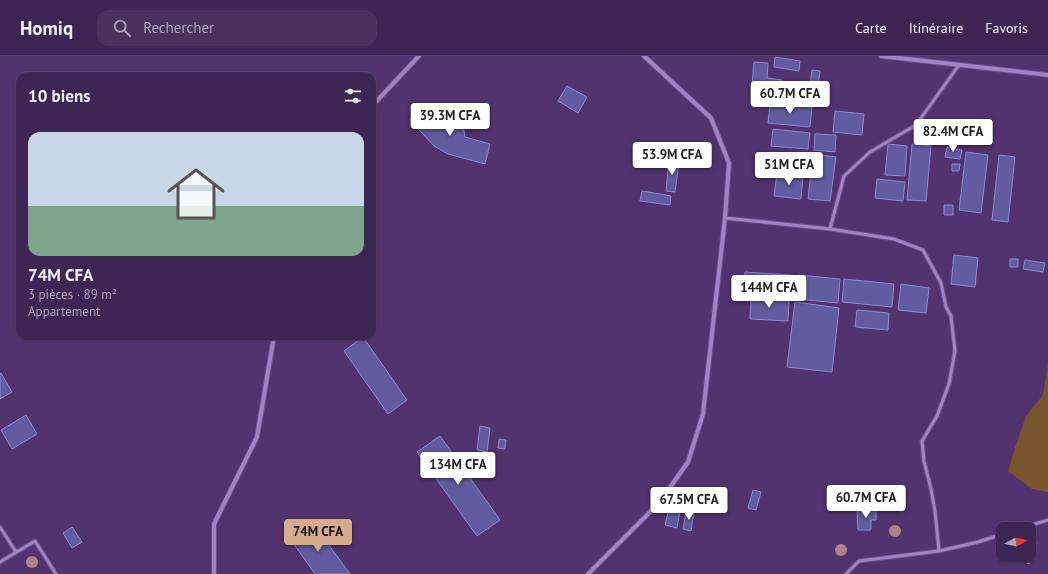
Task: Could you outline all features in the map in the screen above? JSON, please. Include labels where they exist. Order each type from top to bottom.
[{"type":"street","points":[[376,102],[419,56]]},
{"type":"street","points":[[588,574],[659,503],[688,462],[702,414],[725,218],[729,163],[711,118],[644,56]]},
{"type":"street","points":[[881,56],[1048,75]]},
{"type":"street","points":[[214,574],[214,524],[257,437],[273,340]]},
{"type":"lane","points":[[830,229],[844,176],[870,152],[916,125],[959,64]]},
{"type":"lane","points":[[725,218],[830,229],[894,238],[924,250],[941,283],[946,307],[951,316],[955,351],[949,384],[937,416],[922,441],[924,461],[935,511],[939,551]]},
{"type":"lane","points":[[1036,524],[1048,520]]},
{"type":"lane","points":[[0,527],[16,552]]},
{"type":"lane","points":[[846,574],[859,561],[939,551],[996,536]]},
{"type":"lane","points":[[0,562],[35,540],[56,574]]},
{"type":"shaded area","points":[[1048,364],[1048,492],[1032,489],[1008,471],[1026,416],[1043,395]]},
{"type":"building","points":[[775,57],[800,61],[799,71],[774,67]]},
{"type":"building","points":[[754,62],[768,63],[767,78],[782,80],[780,99],[751,96]]},
{"type":"building","points":[[812,70],[820,71],[816,102],[808,101]]},
{"type":"building","points":[[567,86],[587,97],[578,113],[558,101]]},
{"type":"building","points":[[770,103],[812,107],[810,127],[768,123]]},
{"type":"building","points":[[425,105],[443,124],[448,122],[459,123],[464,131],[465,137],[490,144],[485,164],[448,154],[434,146],[410,120]]},
{"type":"building","points":[[835,111],[864,114],[862,135],[833,132]]},
{"type":"building","points":[[773,129],[810,133],[808,149],[771,146]]},
{"type":"building","points":[[815,134],[836,135],[835,152],[814,150]]},
{"type":"building","points":[[888,144],[907,146],[905,176],[885,175]]},
{"type":"building","points":[[912,144],[931,146],[926,201],[907,200]]},
{"type":"building","points":[[947,147],[962,150],[960,159],[945,157]]},
{"type":"building","points":[[966,152],[988,155],[981,213],[959,210]]},
{"type":"building","points":[[813,154],[836,157],[830,201],[808,199]]},
{"type":"building","points":[[999,155],[1015,157],[1008,222],[992,220]]},
{"type":"building","points":[[669,160],[679,162],[675,192],[666,191]]},
{"type":"building","points":[[952,164],[960,164],[959,171],[952,171]]},
{"type":"building","points":[[777,173],[803,176],[801,199],[774,196]]},
{"type":"building","points":[[877,179],[905,182],[903,201],[875,198]]},
{"type":"building","points":[[642,191],[671,196],[670,205],[640,201]]},
{"type":"building","points":[[944,205],[953,205],[953,215],[944,215]]},
{"type":"building","points":[[954,255],[978,258],[975,287],[951,284]]},
{"type":"building","points":[[1010,259],[1018,259],[1018,267],[1010,267]]},
{"type":"building","points":[[1025,260],[1045,263],[1043,272],[1023,269]]},
{"type":"building","points":[[745,272],[791,275],[788,296],[744,292]]},
{"type":"building","points":[[799,275],[840,279],[838,303],[797,299]]},
{"type":"building","points":[[844,279],[894,284],[892,307],[842,302]]},
{"type":"building","points":[[901,284],[929,288],[926,313],[898,310]]},
{"type":"building","points":[[751,297],[789,300],[788,321],[750,319]]},
{"type":"building","points":[[795,302],[839,308],[832,372],[787,367]]},
{"type":"building","points":[[857,310],[889,313],[888,330],[855,327]]},
{"type":"building","points":[[359,340],[365,340],[407,400],[388,414],[344,351]]},
{"type":"building","points":[[1,373],[12,392],[0,399],[0,374]]},
{"type":"building","points":[[26,415],[37,434],[12,449],[1,430]]},
{"type":"building","points":[[480,426],[490,428],[487,452],[477,450]]},
{"type":"building","points":[[440,436],[500,520],[477,536],[417,452]]},
{"type":"building","points":[[499,439],[506,440],[505,449],[498,448]]},
{"type":"building","points":[[753,490],[761,492],[756,510],[748,508]]},
{"type":"building","points":[[669,508],[680,511],[677,528],[665,525]]},
{"type":"building","points":[[876,510],[876,520],[871,520],[871,530],[858,530],[857,511]]},
{"type":"building","points":[[686,511],[694,512],[691,531],[683,529]]},
{"type":"building","points":[[313,523],[350,574],[315,574],[291,540]]},
{"type":"building","points":[[72,527],[82,542],[72,548],[63,533]]}]
